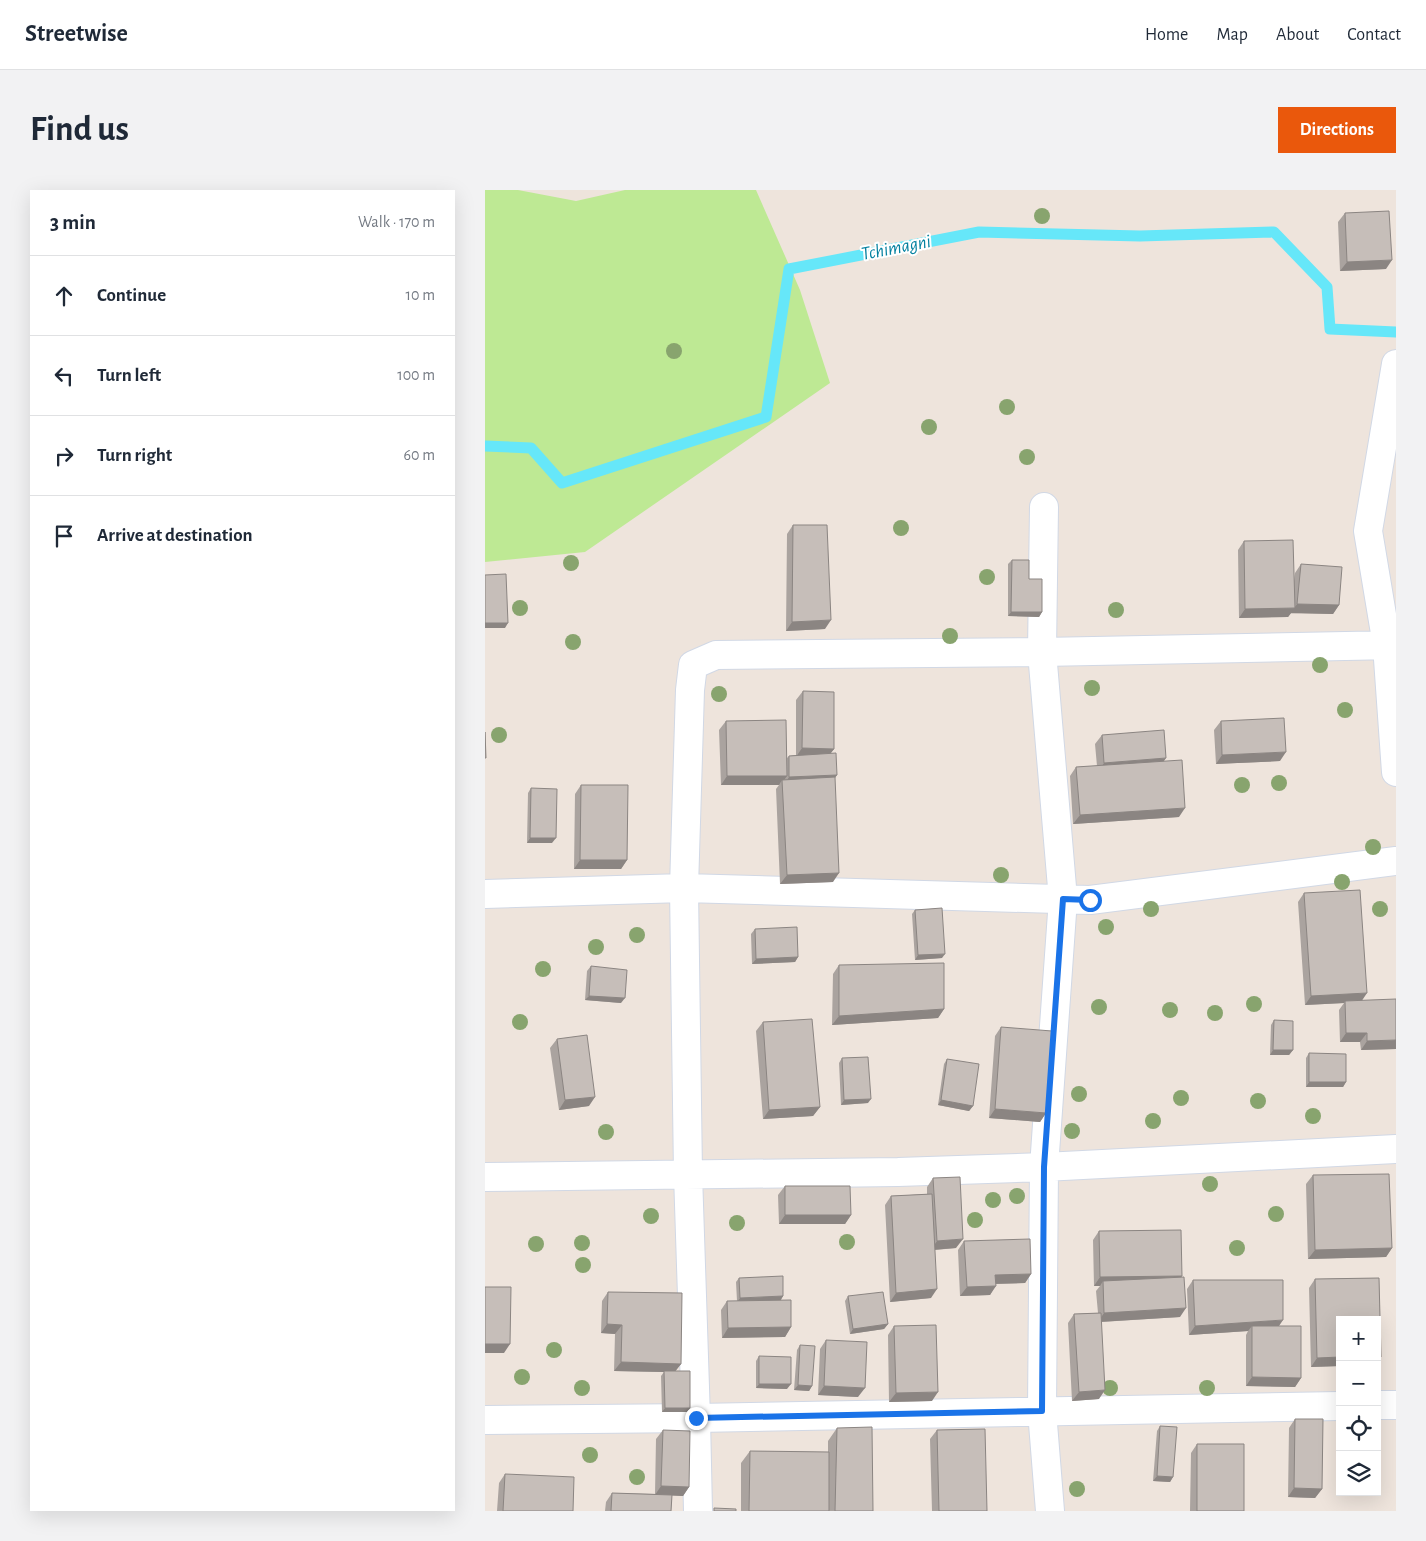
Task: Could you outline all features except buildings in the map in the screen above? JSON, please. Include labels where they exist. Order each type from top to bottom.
[{"type":"street","points":[[1396,364],[1368,532],[1392,645],[1396,772]]},
{"type":"street","points":[[1044,507],[1042,652],[1063,899],[1044,1167],[1042,1411],[1050,1511]]},
{"type":"street","points":[[697,1511],[696,1418],[687,1174],[684,888],[690,690],[693,665],[716,655],[1042,652],[1392,645]]},
{"type":"street","points":[[485,894],[684,888],[1090,900],[1396,861]]},
{"type":"street","points":[[485,1177],[898,1172],[1044,1167],[1396,1149]]},
{"type":"street","points":[[1381,1405],[1396,1405]]},
{"type":"street","points":[[485,1420],[1336,1406]]},
{"type":"green space","points":[[485,190],[518,190],[576,201],[625,190],[756,190],[800,290],[830,383],[585,552],[485,562]]},
{"type":"waterway","name":"Tchimagni","points":[[485,446],[531,448],[562,483],[766,417],[789,269],[979,232],[1140,236],[1274,232],[1327,287],[1330,329],[1396,332]]},
{"type":"route","points":[[696,1418],[1042,1411],[1044,1167],[1063,899],[1090,900]]}]
